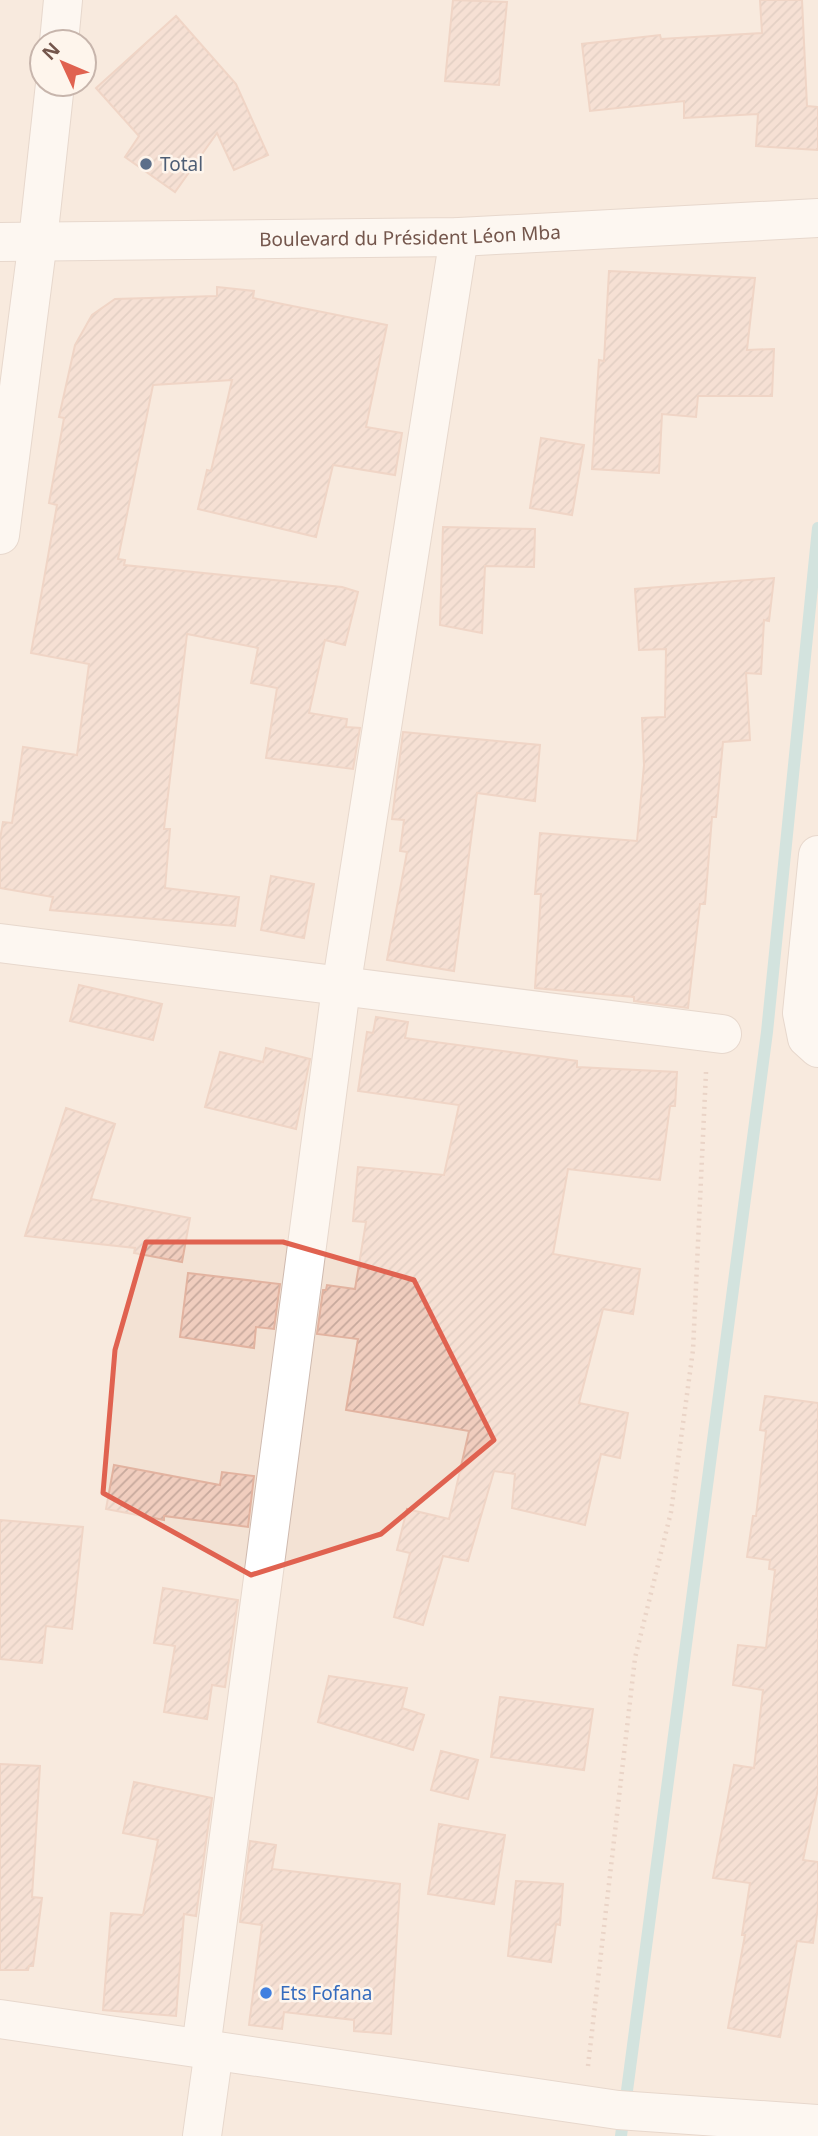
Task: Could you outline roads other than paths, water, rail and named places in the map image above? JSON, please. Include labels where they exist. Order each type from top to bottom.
[{"type":"street","points":[[60,28],[63,0]]},
{"type":"street","points":[[0,535],[53,98]]},
{"type":"street","name":"Boulevard du Président Léon Mba","points":[[0,242],[459,237],[818,218]]},
{"type":"street","points":[[202,2136],[207,2049],[341,988],[459,237]]},
{"type":"street","points":[[818,855],[802,1013],[807,1038],[818,1048]]},
{"type":"street","points":[[0,943],[715,1033]]},
{"type":"street","points":[[0,2018],[601,2106],[674,2115],[818,2124]]},
{"type":"waterway","points":[[621,2136],[767,1032],[818,528]]},
{"type":"place","name":"Total","points":[[146,164]]},
{"type":"place","name":"Ets Fofana","points":[[266,1993]]}]
